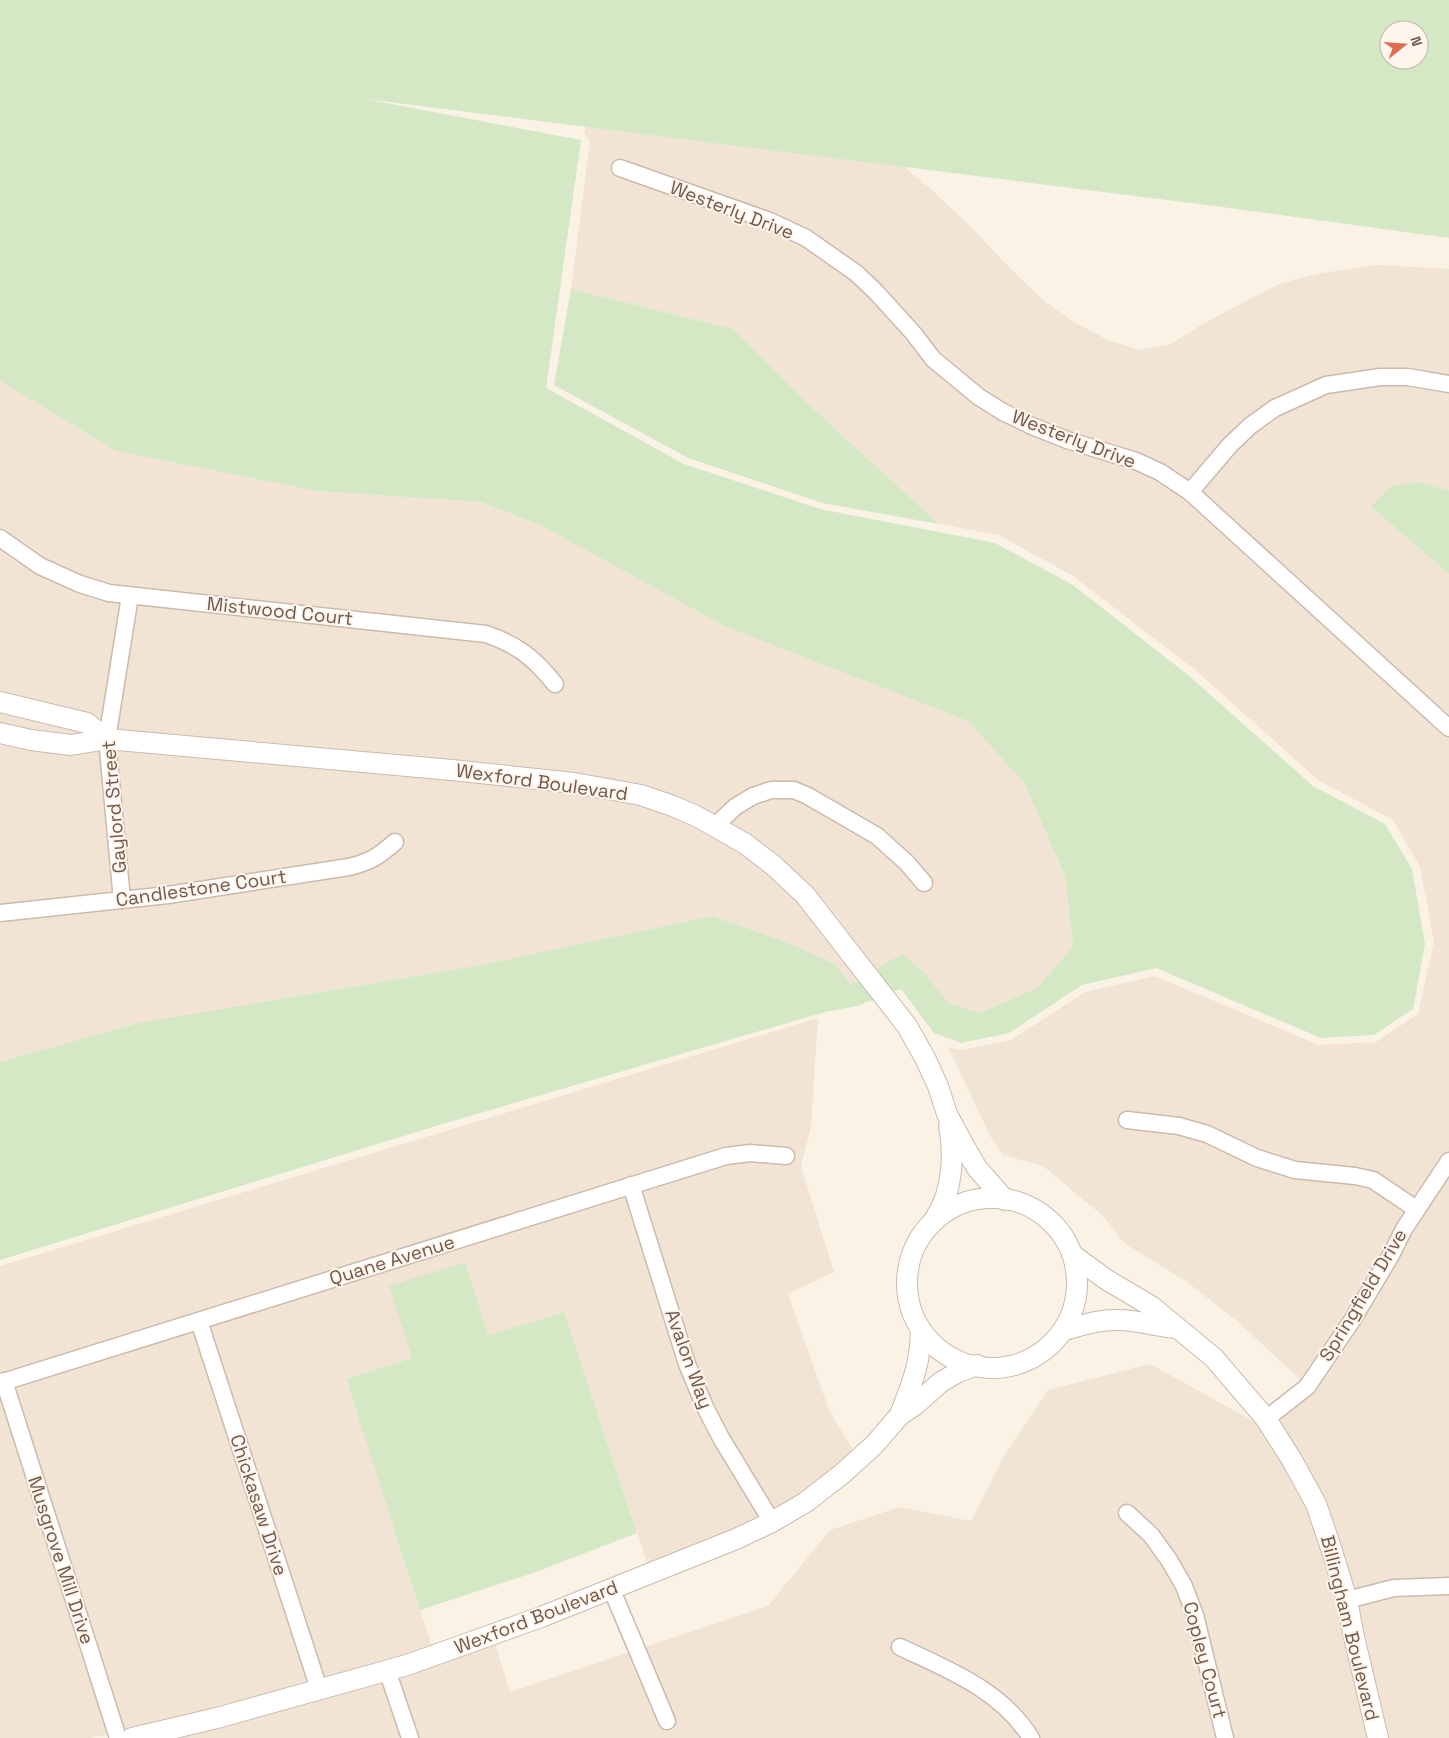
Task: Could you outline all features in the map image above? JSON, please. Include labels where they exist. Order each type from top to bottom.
[{"type":"street","name":"Westerly Drive","points":[[620,168],[770,221],[806,238],[856,273],[876,292],[934,359],[979,397],[1003,412],[1032,426],[1067,440],[1136,461],[1160,472],[1190,492],[1449,728]]},
{"type":"street","points":[[1190,492],[1230,445],[1250,426],[1275,408],[1326,386],[1380,377],[1408,377],[1449,384]]},
{"type":"street","name":"Mistwood Court","points":[[0,538],[40,566],[80,584],[109,593],[486,634],[506,641],[527,654],[555,684]]},
{"type":"street","name":"Gaylord Street","points":[[122,900],[107,739],[130,596]]},
{"type":"street","points":[[0,702],[88,723],[107,739]]},
{"type":"street","name":"Wexford Boulevard","points":[[0,733],[31,740],[71,745],[107,739],[574,783],[641,795],[673,806],[714,827],[744,843],[805,895],[907,1026],[938,1086],[947,1114],[952,1148],[947,1193],[934,1221]]},
{"type":"street","points":[[714,827],[734,807],[753,796],[771,790],[794,790],[808,796],[877,836],[906,862],[924,883]]},
{"type":"street","name":"Candlestone Court","points":[[0,913],[168,894],[349,867],[364,864],[380,856],[395,842]]},
{"type":"street","name":"Wexford Boulevard","points":[[947,1114],[977,1168],[1005,1200]]},
{"type":"street","points":[[1127,1120],[1179,1126],[1207,1134],[1256,1158],[1295,1170],[1355,1176],[1373,1180],[1416,1209]]},
{"type":"street","name":"Quane Avenue","points":[[2,1382],[726,1156],[750,1153],[786,1156]]},
{"type":"street","name":"Springfield Drive","points":[[1266,1419],[1306,1387],[1353,1319],[1416,1209],[1449,1161]]},
{"type":"street","name":"Avalon Way","points":[[631,1185],[687,1364],[705,1407],[721,1438],[772,1522]]},
{"type":"street","points":[[986,1199],[1005,1200],[1024,1205],[1042,1215],[1066,1241],[1074,1256],[1077,1270],[1077,1294],[1065,1330],[1041,1352],[1027,1360],[994,1367],[958,1360],[934,1345],[921,1330],[912,1313],[906,1285],[912,1252],[921,1235],[934,1221],[951,1210],[969,1202],[986,1199]]},
{"type":"street","name":"Billingham Boulevard","points":[[1074,1256],[1107,1280],[1151,1306],[1214,1358],[1266,1419],[1292,1460],[1316,1504],[1331,1548],[1347,1600],[1378,1738]]},
{"type":"street","points":[[1065,1330],[1099,1321],[1120,1320],[1159,1327],[1178,1328]]},
{"type":"street","name":"Chickasaw Drive","points":[[199,1321],[319,1690]]},
{"type":"street","name":"Wexford Boulevard","points":[[900,1415],[918,1366],[921,1352],[921,1330]]},
{"type":"street","name":"Wexford Boulevard","points":[[132,1738],[218,1718],[407,1665],[541,1617],[736,1539],[772,1522],[806,1502],[842,1474],[874,1445],[900,1415],[915,1405],[941,1382],[958,1372],[977,1365]]},
{"type":"street","name":"Musgrove Mill Drive","points":[[2,1382],[118,1738]]},
{"type":"street","name":"Copley Court","points":[[1127,1513],[1151,1535],[1169,1560],[1184,1586],[1195,1615],[1225,1738]]},
{"type":"street","points":[[1347,1600],[1394,1588],[1449,1586]]},
{"type":"street","points":[[611,1588],[667,1721]]},
{"type":"street","points":[[900,1646],[968,1679],[991,1694],[1011,1712],[1031,1738]]},
{"type":"street","points":[[386,1670],[410,1738]]},
{"type":"shaded area","points":[[587,121],[894,158],[972,228],[1044,301],[1076,323],[1108,340],[1140,350],[1171,344],[1206,322],[1279,284],[1321,273],[1379,265],[1449,269],[1449,491],[1421,482],[1371,507],[1449,574],[1449,1738],[1389,1738],[1363,1635],[1356,1597],[1341,1545],[1325,1500],[1277,1418],[1306,1389],[1292,1372],[1236,1320],[1187,1282],[1124,1243],[1103,1216],[1043,1166],[1003,1155],[990,1136],[948,1047],[962,1050],[1011,1040],[1085,992],[1155,976],[1319,1045],[1376,1042],[1418,1014],[1434,942],[1420,867],[1393,820],[1318,780],[1194,669],[1073,576],[999,535],[939,524],[803,399],[733,329],[571,289],[590,141],[584,133]]},
{"type":"shaded area","points":[[0,381],[116,451],[317,491],[481,502],[540,525],[726,627],[968,721],[1024,783],[1065,876],[1073,946],[1037,988],[980,1013],[948,1003],[925,973],[850,984],[836,965],[797,946],[712,916],[480,965],[138,1023],[0,1062]]},
{"type":"shaded area","points":[[818,1018],[811,1127],[801,1166],[834,1272],[788,1294],[829,1410],[854,1452],[836,1468],[800,1495],[768,1514],[732,1532],[648,1565],[564,1312],[488,1335],[390,1286],[412,1358],[346,1379],[432,1647],[404,1657],[215,1710],[90,1738],[0,1738],[0,1266]]},
{"type":"shaded area","points":[[1150,1364],[1257,1423],[1283,1464],[1307,1508],[1322,1551],[1337,1602],[1369,1738],[170,1738],[495,1642],[510,1692],[768,1606],[830,1530],[900,1507],[971,1521],[1003,1458],[1048,1390]]},
{"type":"green space","points":[[0,0],[1449,0],[1449,238],[1215,206],[365,99],[581,140],[546,388],[684,464],[820,509],[995,543],[1073,585],[1188,675],[1313,786],[1385,824],[1412,869],[1425,944],[1413,1009],[1374,1035],[1321,1038],[1156,968],[1082,985],[1009,1033],[961,1043],[934,1033],[901,989],[857,1006],[825,1012],[446,1123],[0,1260],[0,1062],[138,1023],[480,965],[712,916],[797,946],[836,965],[850,984],[902,954],[925,973],[948,1003],[980,1013],[1037,988],[1073,946],[1065,876],[1024,783],[968,721],[726,627],[540,525],[481,502],[317,491],[116,451],[0,381]]},
{"type":"green space","points":[[571,289],[733,329],[803,399],[939,524],[822,503],[688,458],[554,385]]},
{"type":"green space","points":[[1421,482],[1449,491],[1449,574],[1371,507],[1391,486]]},
{"type":"green space","points":[[465,1262],[488,1335],[564,1312],[637,1533],[536,1572],[420,1610],[346,1379],[412,1358],[389,1286]]}]
